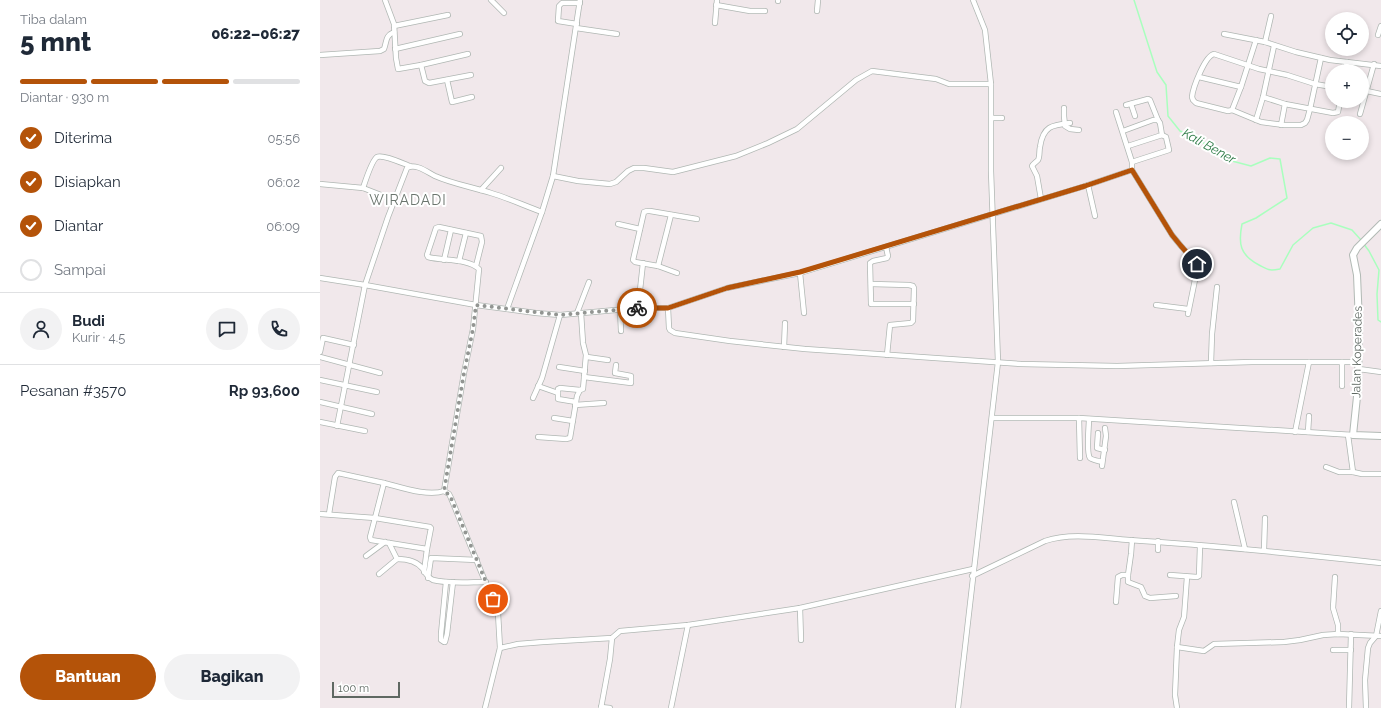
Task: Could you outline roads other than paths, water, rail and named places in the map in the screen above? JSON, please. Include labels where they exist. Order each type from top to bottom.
[{"type":"street","points":[[385,0],[394,26],[398,69],[468,54]]},
{"type":"street","points":[[492,0],[504,13]]},
{"type":"street","points":[[817,11],[818,0]]},
{"type":"street","points":[[958,708],[972,576],[998,362],[991,171],[991,84],[985,30],[973,0]]},
{"type":"street","points":[[507,309],[554,176],[576,26],[580,1],[564,3],[558,6],[558,21],[576,26],[617,34]]},
{"type":"street","points":[[715,23],[717,2],[750,11],[765,11]]},
{"type":"street","points":[[394,26],[448,14]]},
{"type":"street","points":[[1264,42],[1271,16]]},
{"type":"street","points":[[1378,35],[1381,26]]},
{"type":"street","points":[[320,55],[380,51],[384,49],[388,35],[394,32]]},
{"type":"street","points":[[395,49],[460,34]]},
{"type":"street","points":[[1224,34],[1256,40],[1321,58],[1381,66]]},
{"type":"street","points":[[1232,110],[1241,88],[1256,40]]},
{"type":"street","points":[[1256,120],[1263,97],[1274,46]]},
{"type":"street","points":[[1321,58],[1315,84],[1310,109],[1307,120],[1301,125],[1281,125],[1256,120],[1232,110],[1228,111],[1194,101],[1192,94],[1205,62],[1211,54],[1248,66],[1287,75],[1315,84],[1325,86]]},
{"type":"street","points":[[1369,78],[1374,64]]},
{"type":"street","points":[[421,65],[426,82],[433,83],[471,75]]},
{"type":"street","points":[[554,176],[578,181],[610,184],[616,182],[628,171],[634,168],[673,172],[736,156],[797,129],[856,80],[872,71],[936,79],[949,84],[991,84]]},
{"type":"street","points":[[1199,77],[1241,88]]},
{"type":"street","points":[[447,80],[452,102],[472,97]]},
{"type":"street","points":[[1369,92],[1381,94]]},
{"type":"street","points":[[1263,97],[1285,104],[1335,113],[1338,112],[1339,108]]},
{"type":"street","points":[[1132,162],[1169,150],[1166,137],[1162,135],[1160,123],[1150,100],[1148,99],[1128,104],[1135,116]]},
{"type":"street","points":[[1281,125],[1285,104]]},
{"type":"street","points":[[1064,108],[1064,123],[1067,128],[1079,130]]},
{"type":"street","points":[[1360,114],[1361,108]]},
{"type":"street","points":[[1116,112],[1128,146],[1132,162],[1132,170],[1172,235],[1197,264],[1198,270],[1188,312],[1156,305]]},
{"type":"street","points":[[992,118],[1002,118]]},
{"type":"street","points":[[1123,131],[1153,120],[1158,120]]},
{"type":"street","points":[[1041,200],[1037,176],[1032,168],[1032,165],[1038,160],[1040,142],[1045,131],[1053,125],[1070,123]]},
{"type":"street","points":[[1128,146],[1162,135]]},
{"type":"street","points":[[363,188],[373,162],[379,157],[410,166],[416,166],[456,184],[481,190],[542,212]]},
{"type":"street","points":[[337,426],[365,285],[394,200],[407,169],[410,166]]},
{"type":"street","points":[[481,190],[501,168]]},
{"type":"street","points":[[320,278],[476,305],[560,315],[620,309],[668,308],[727,288],[800,272],[886,247],[1041,200],[1132,170]]},
{"type":"street","points":[[320,184],[363,188],[394,200]]},
{"type":"street","points":[[1088,185],[1095,216]]},
{"type":"street","points":[[677,273],[658,266],[635,262],[633,260],[643,216],[645,211],[697,219]]},
{"type":"street","points":[[658,266],[671,215]]},
{"type":"street","points":[[618,224],[640,229]]},
{"type":"street","name":"Jalan Koperades","points":[[1350,435],[1359,369],[1359,299],[1353,252],[1381,224]]},
{"type":"street","points":[[444,491],[461,386],[473,329],[479,271],[476,266],[482,238],[481,236],[440,227],[436,228],[427,255],[428,257],[459,261],[476,266]]},
{"type":"street","points":[[444,260],[451,230]]},
{"type":"street","points":[[459,261],[466,233]]},
{"type":"street","points":[[886,247],[887,258],[870,263],[870,304],[914,304]]},
{"type":"street","points":[[638,308],[643,263]]},
{"type":"street","points":[[800,272],[804,313]]},
{"type":"street","points":[[538,437],[570,438],[576,403],[580,390],[583,389],[585,374],[586,357],[579,313],[588,282]]},
{"type":"street","points":[[870,284],[911,285],[915,290],[912,322],[891,324],[889,326],[887,355]]},
{"type":"street","points":[[1211,362],[1212,334],[1217,287]]},
{"type":"street","points":[[668,308],[670,330],[675,333],[784,347],[1021,364],[1117,366],[1211,362],[1358,362]]},
{"type":"street","points":[[620,309],[621,330]]},
{"type":"street","points":[[533,398],[542,378],[560,315]]},
{"type":"street","points":[[784,347],[785,323]]},
{"type":"street","points":[[320,352],[323,338],[354,345]]},
{"type":"street","points":[[320,357],[380,373]]},
{"type":"street","points":[[586,357],[608,360]]},
{"type":"street","points":[[1295,432],[1309,362]]},
{"type":"street","points":[[1342,362],[1342,386]]},
{"type":"street","points":[[614,381],[616,365]]},
{"type":"street","points":[[559,367],[614,381],[631,383],[631,376],[615,373]]},
{"type":"street","points":[[1359,369],[1381,372]]},
{"type":"street","points":[[320,380],[377,392]]},
{"type":"street","points":[[538,386],[558,393]]},
{"type":"street","points":[[580,390],[560,388],[558,399],[576,403],[604,403]]},
{"type":"street","points":[[320,402],[372,414]]},
{"type":"street","points":[[1308,432],[1309,416]]},
{"type":"street","points":[[554,418],[573,421]]},
{"type":"street","points":[[992,418],[1079,418],[1381,436]]},
{"type":"street","points":[[1079,418],[1080,458]]},
{"type":"street","points":[[1089,419],[1089,456],[1102,464],[1107,434],[1105,428]]},
{"type":"street","points":[[320,422],[365,431]]},
{"type":"street","points":[[1098,434],[1097,448],[1104,450]]},
{"type":"street","points":[[1350,435],[1353,472]]},
{"type":"street","points":[[1326,467],[1339,472],[1381,474]]},
{"type":"street","points":[[329,514],[335,477],[338,473],[426,493],[438,494],[444,491]]},
{"type":"street","points":[[384,483],[370,539],[427,549]]},
{"type":"street","points":[[444,491],[451,498],[498,613],[500,648],[485,708]]},
{"type":"street","points":[[1234,502],[1245,549]]},
{"type":"street","points":[[320,514],[375,518],[430,527],[424,572]]},
{"type":"street","points":[[1264,550],[1265,518]]},
{"type":"street","points":[[972,576],[1044,541],[1054,538],[1080,537],[1158,541],[1200,546],[1264,550],[1381,563]]},
{"type":"street","points":[[1132,540],[1128,582],[1141,587],[1145,596],[1150,598],[1176,596]]},
{"type":"street","points":[[1158,541],[1158,550]]},
{"type":"street","points":[[366,556],[387,543]]},
{"type":"street","points":[[387,543],[397,559]]},
{"type":"street","points":[[1170,575],[1187,577],[1199,576],[1200,546]]},
{"type":"street","points":[[428,578],[431,558],[476,560]]},
{"type":"street","points":[[379,574],[397,559],[409,560],[413,562],[420,566],[428,578],[438,581],[486,582]]},
{"type":"street","points":[[500,648],[536,642],[612,638],[620,631],[688,625],[800,608],[973,569]]},
{"type":"street","points":[[1116,602],[1118,577],[1128,575]]},
{"type":"street","points":[[1335,576],[1333,608],[1338,624],[1338,634]]},
{"type":"street","points":[[1177,708],[1175,695],[1177,647],[1179,630],[1184,617],[1187,577]]},
{"type":"street","points":[[446,582],[441,634],[441,640],[444,642],[446,642],[453,582]]},
{"type":"street","points":[[800,608],[801,640]]},
{"type":"street","points":[[1366,708],[1368,648],[1370,643],[1378,636],[1381,611]]},
{"type":"street","points":[[671,708],[688,625]]},
{"type":"street","points":[[1177,647],[1204,651],[1214,644],[1289,641],[1338,634],[1378,636]]},
{"type":"street","points":[[1349,708],[1351,634]]},
{"type":"street","points":[[610,708],[601,707],[610,659],[612,638]]},
{"type":"street","points":[[1333,650],[1351,650]]},
{"type":"waterway","name":"Kali Bener","points":[[1134,0],[1157,72],[1166,85],[1168,116],[1180,131],[1196,138],[1232,161],[1251,166],[1270,158],[1280,159],[1287,198],[1256,218],[1242,224],[1240,237],[1244,253],[1253,261],[1267,269],[1280,269],[1293,245],[1313,228],[1331,223],[1352,230],[1361,240]]},
{"type":"waterway","name":"Kali Bener","points":[[1363,243],[1379,270],[1377,294],[1378,320],[1381,322]]},
{"type":"district","name":"WIRADADI","points":[[408,200]]}]
